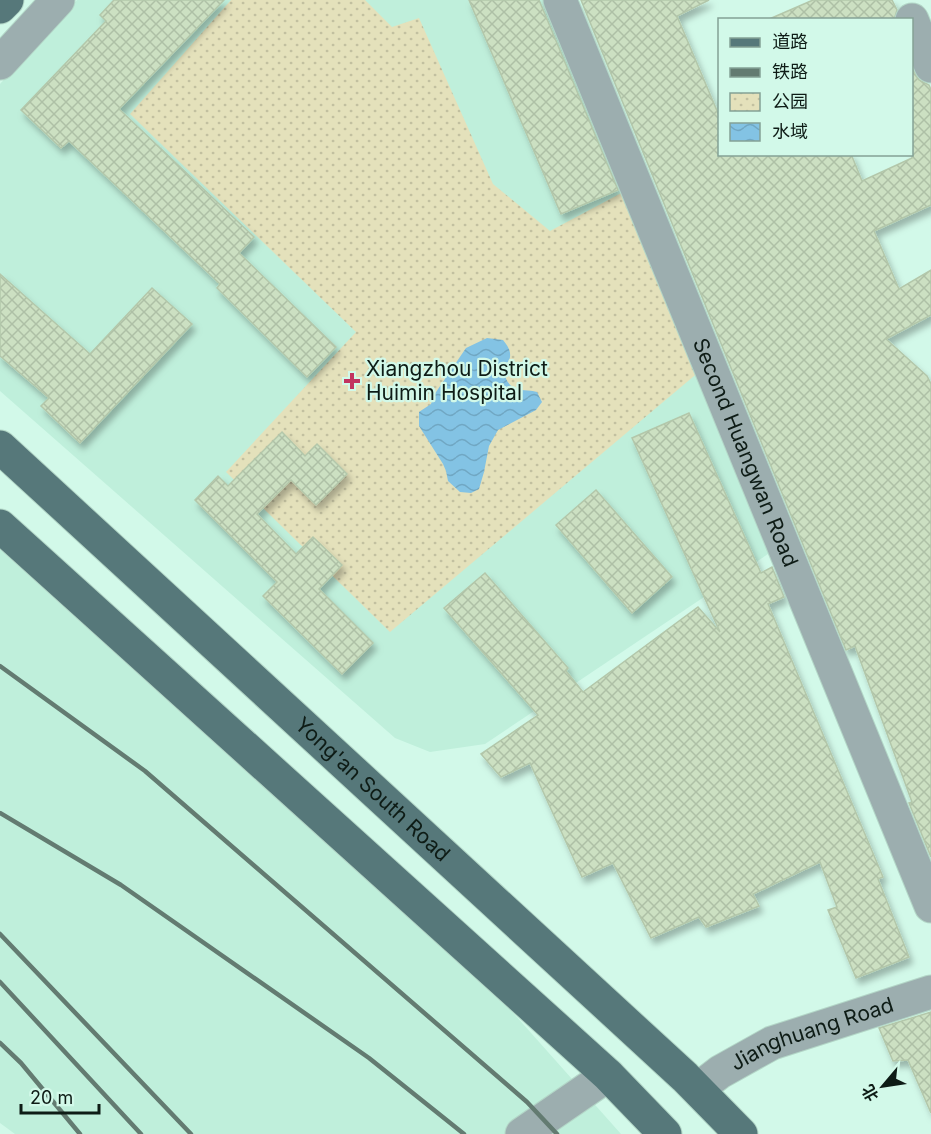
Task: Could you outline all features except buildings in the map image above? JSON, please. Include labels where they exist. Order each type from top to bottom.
[{"type":"main road","points":[[0,7],[7,0]]},
{"type":"main road","name":"Yong'an South Road","points":[[0,447],[698,1089],[741,1134]]},
{"type":"main road","points":[[0,526],[608,1075],[665,1134]]},
{"type":"street","points":[[0,63],[58,0]]},
{"type":"street","name":"Second Huangwan Road","points":[[560,0],[931,906]]},
{"type":"street","points":[[903,0],[910,18]]},
{"type":"street","points":[[913,25],[931,66]]},
{"type":"street","name":"Jianghuang Road","points":[[698,1089],[720,1072],[772,1043],[931,993]]},
{"type":"street","points":[[522,1134],[608,1075]]},
{"type":"shaded area","name":"Xiangzhou District Huimin Hospital","points":[[77,0],[546,0],[774,550],[485,744],[430,752],[395,738],[0,391],[0,84]]},
{"type":"shaded area","points":[[0,527],[320,796],[621,1134],[15,1134],[0,1123]]},
{"type":"green space","points":[[231,0],[365,0],[392,27],[419,18],[493,184],[550,231],[625,191],[700,371],[390,632],[226,472],[356,332],[130,114]]},
{"type":"water","points":[[487,338],[503,340],[510,352],[505,372],[509,383],[519,389],[537,392],[542,402],[536,410],[498,430],[489,446],[479,489],[471,493],[460,492],[448,481],[443,464],[419,426],[419,412],[431,404],[434,395],[466,348]]},
{"type":"railway","points":[[0,666],[145,771],[527,1102],[557,1134]]},
{"type":"railway","points":[[0,813],[121,885],[369,1058],[464,1134]]},
{"type":"railway","points":[[0,934],[191,1134]]},
{"type":"railway","points":[[0,982],[141,1134]]},
{"type":"railway","points":[[0,1043],[21,1063],[80,1134]]},
{"type":"place","name":"Xiangzhou District Huimin Hospital","points":[[352,381]]}]
